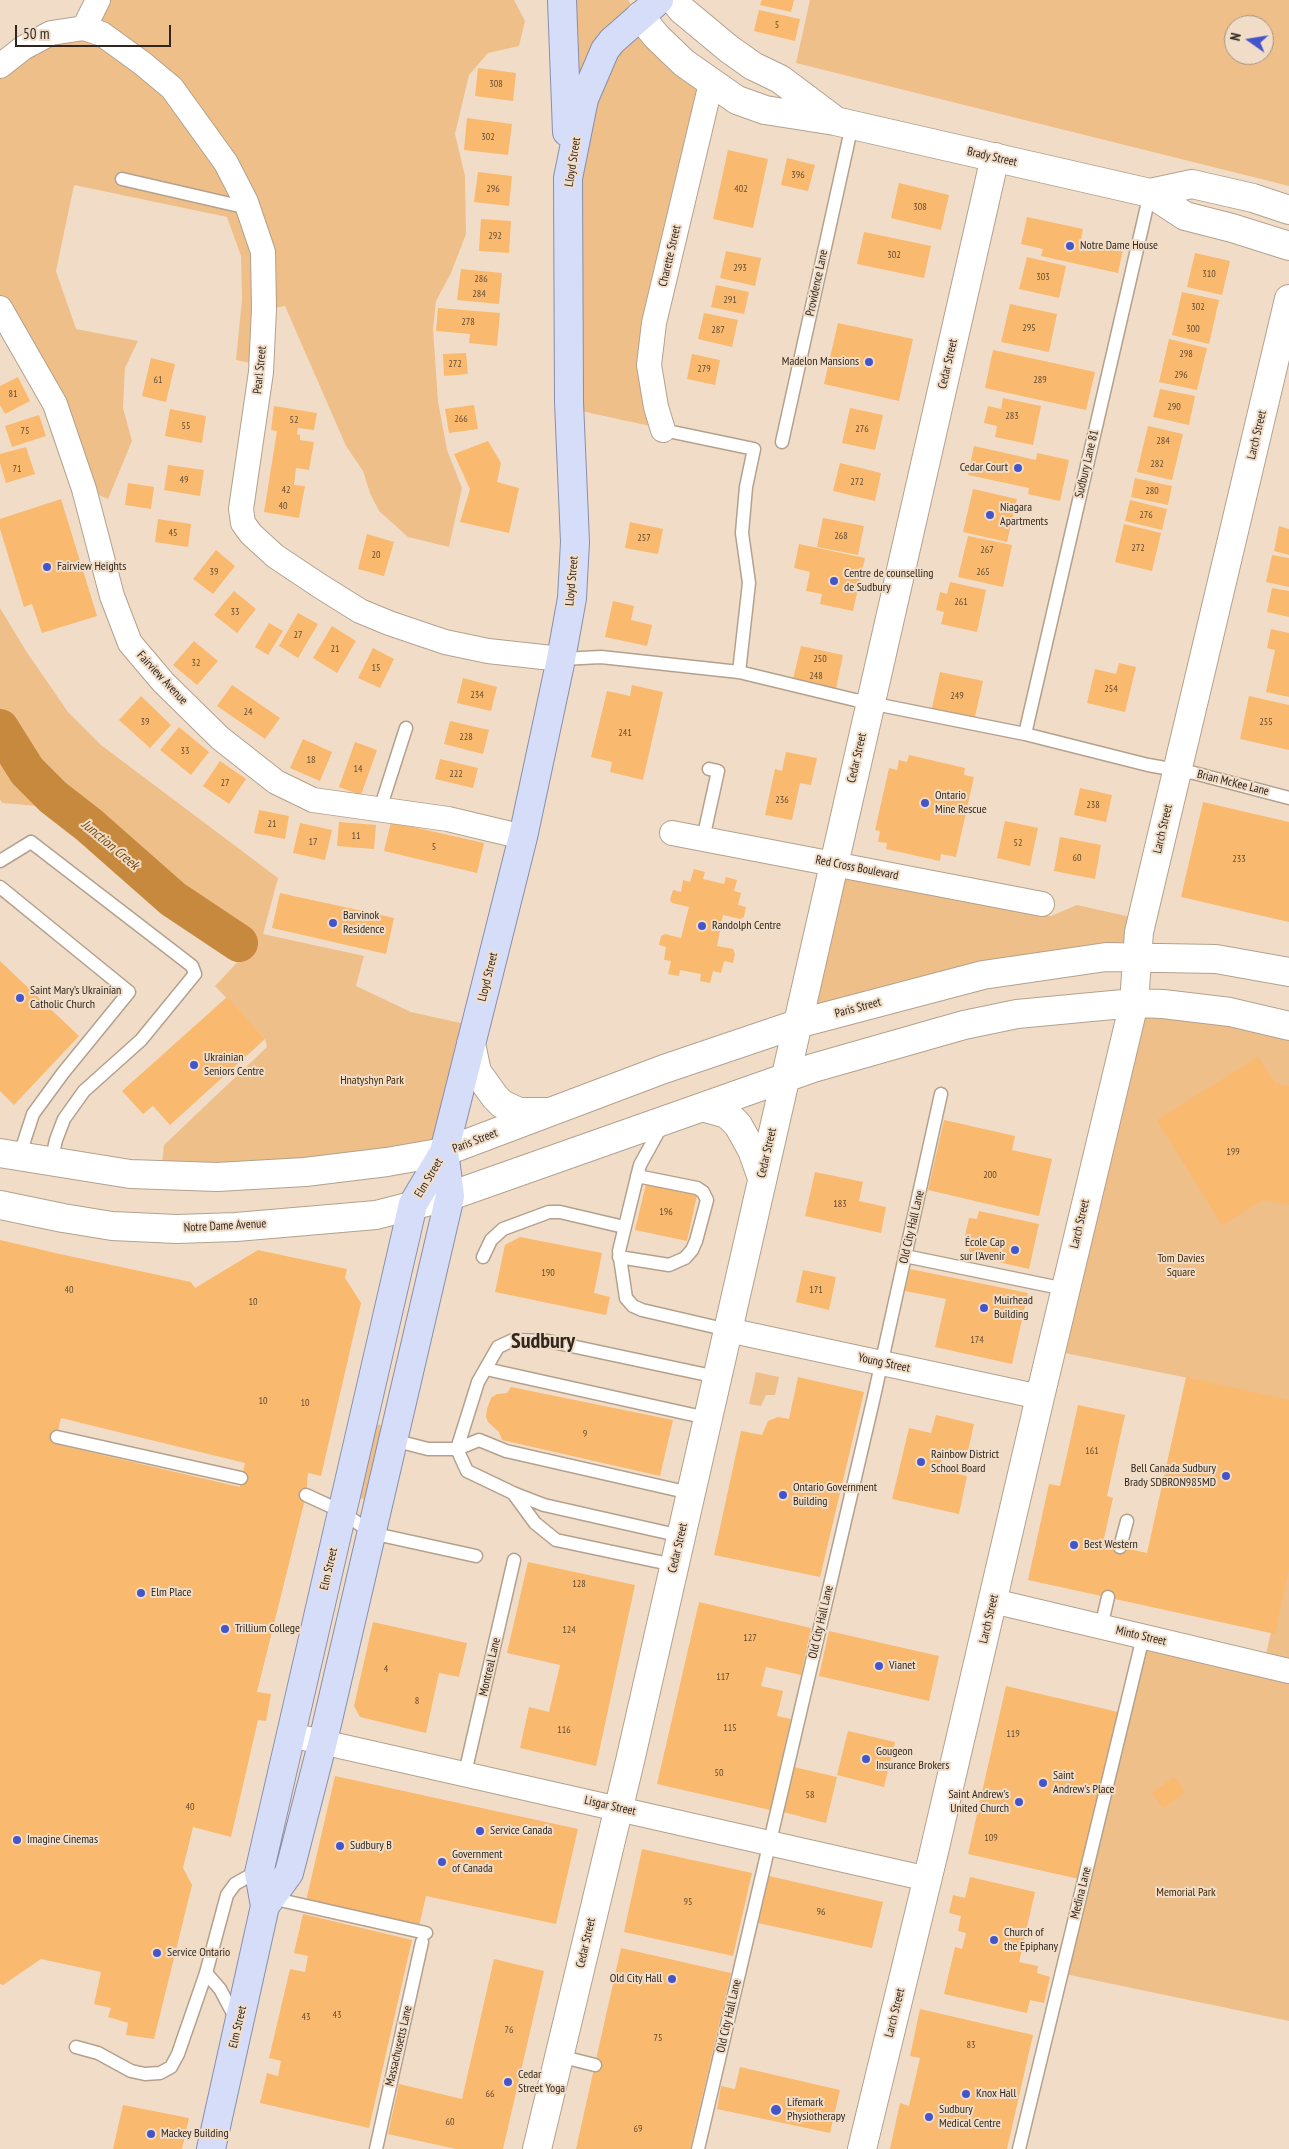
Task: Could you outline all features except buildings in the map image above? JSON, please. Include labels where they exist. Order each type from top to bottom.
[{"type":"main road","points":[[562,0],[568,178]]},
{"type":"main road","name":"Lloyd Street","points":[[444,1152],[523,836],[561,659],[572,598],[575,542],[569,402],[568,178],[584,99],[605,50],[643,5]]},
{"type":"main road","name":"Elm Street","points":[[211,2149],[238,2025],[268,1902],[289,1873],[323,1741],[450,1196],[444,1152]]},
{"type":"main road","name":"Elm Street","points":[[268,1902],[260,1873],[413,1204],[444,1152]]},
{"type":"street","points":[[0,66],[24,48],[51,33],[84,28],[98,0]]},
{"type":"street","name":"Brady Street","points":[[674,0],[682,10],[729,50],[753,66],[780,79],[843,123]]},
{"type":"street","name":"Brady Street","points":[[643,5],[656,36],[684,62],[737,100],[765,110],[843,123],[1150,193],[1185,216],[1289,246]]},
{"type":"street","name":"Pearl Street","points":[[84,28],[102,34],[172,88],[226,163],[248,208],[264,252],[261,372],[241,509],[243,522],[251,534],[276,556],[360,611],[417,634],[488,651],[561,659]]},
{"type":"street","name":"Charette Street","points":[[663,430],[656,407],[649,366],[654,323],[711,83]]},
{"type":"street","name":"Cedar Street","points":[[537,2149],[681,1536],[995,157]]},
{"type":"street","name":"Brady Street","points":[[1150,193],[1192,184],[1253,198],[1289,210]]},
{"type":"street","name":"Larch Street","points":[[862,2149],[928,1879],[1065,1289],[1134,1003],[1139,932],[1176,770],[1285,326],[1289,299]]},
{"type":"street","name":"Fairview Avenue","points":[[0,308],[55,404],[84,489],[112,596],[130,644],[163,682],[220,738],[276,782],[313,800],[448,819],[523,836]]},
{"type":"street","name":"Red Cross Boulevard","points":[[672,833],[1042,904]]},
{"type":"street","name":"Paris Street","points":[[444,1152],[664,1069],[797,1024],[983,975],[1106,957],[1216,959],[1289,972]]},
{"type":"street","points":[[450,1196],[813,1068],[964,1025],[1017,1014],[1134,1003],[1163,1004],[1230,1012],[1289,1026]]},
{"type":"street","points":[[471,1044],[477,1072],[494,1097],[502,1104],[519,1112],[550,1112]]},
{"type":"street","points":[[702,1107],[727,1114],[738,1125],[752,1150],[762,1178]]},
{"type":"street","points":[[10,1155],[130,1174],[217,1178],[305,1172],[444,1152]]},
{"type":"street","name":"Notre Dame Avenue","points":[[0,1205],[112,1226],[177,1229],[236,1227],[376,1215],[450,1196]]},
{"type":"street","name":"Young Street","points":[[728,1330],[1040,1397]]},
{"type":"street","name":"Minto Street","points":[[993,1601],[1289,1670]]},
{"type":"street","name":"Lisgar Street","points":[[291,1735],[928,1879]]},
{"type":"lane","name":"Providence Lane","points":[[782,442],[843,123]]},
{"type":"lane","points":[[122,179],[248,208]]},
{"type":"lane","name":"Sudbury Lane 81","points":[[1025,734],[1150,193]]},
{"type":"lane","points":[[663,430],[754,449],[746,487],[742,533],[749,583],[739,672]]},
{"type":"lane","name":"Brian McKee Lane","points":[[561,659],[600,657],[739,672],[870,702],[1025,734],[1289,798]]},
{"type":"lane","points":[[380,809],[406,728]]},
{"type":"lane","points":[[703,839],[718,771],[709,769]]},
{"type":"lane","points":[[0,861],[31,842],[192,966],[195,974],[141,1040],[84,1091],[64,1119],[56,1140],[52,1162]]},
{"type":"lane","points":[[0,887],[129,992],[63,1073],[33,1114],[10,1155]]},
{"type":"lane","name":"Old City Hall Lane","points":[[698,2149],[942,1094]]},
{"type":"lane","points":[[666,1120],[645,1154],[637,1176],[624,1227],[619,1257],[626,1298],[633,1306],[642,1310],[728,1330]]},
{"type":"lane","points":[[619,1257],[669,1264],[685,1258],[692,1250],[696,1241],[707,1200],[703,1192],[697,1188],[637,1176]]},
{"type":"lane","points":[[483,1257],[491,1240],[502,1229],[549,1212],[560,1212],[624,1227]]},
{"type":"lane","points":[[905,1256],[1065,1289]]},
{"type":"lane","points":[[681,1536],[544,1505],[513,1493],[467,1471],[457,1450],[478,1382],[498,1347],[513,1340],[548,1341],[717,1376]]},
{"type":"lane","points":[[486,1370],[708,1418]]},
{"type":"lane","points":[[57,1437],[241,1478]]},
{"type":"lane","points":[[393,1440],[428,1449],[457,1450],[479,1440],[506,1451],[690,1493]]},
{"type":"lane","points":[[513,1493],[535,1522],[556,1540],[674,1565]]},
{"type":"lane","points":[[306,1495],[342,1512],[371,1533],[476,1556]]},
{"type":"lane","points":[[1120,1547],[1127,1521]]},
{"type":"lane","name":"Montreal Lane","points":[[465,1773],[514,1560]]},
{"type":"lane","points":[[1101,1627],[1108,1597]]},
{"type":"lane","name":"Medina Lane","points":[[1019,2149],[1143,1637]]},
{"type":"lane","points":[[76,2047],[98,2053],[131,2071],[145,2074],[160,2073],[171,2067],[178,2054],[206,1973],[227,1895],[235,1884],[248,1876],[260,1873]]},
{"type":"lane","name":"Massachusetts Lane","points":[[268,1902],[305,1907],[424,1938],[376,2149]]},
{"type":"lane","points":[[206,1973],[220,1989],[238,2025]]},
{"type":"lane","points":[[559,2056],[595,2065]]},
{"type":"green space","points":[[97,0],[514,0],[525,21],[519,46],[488,53],[469,75],[455,134],[465,176],[466,234],[451,273],[436,301],[433,329],[438,401],[447,450],[462,488],[449,547],[408,537],[379,511],[370,493],[363,471],[346,446],[285,306],[263,310],[260,365],[236,360],[242,299],[241,256],[227,217],[74,185],[56,271],[76,329],[138,341],[125,368],[123,408],[132,441],[108,499],[83,488],[0,312],[0,64],[84,27]]},
{"type":"green space","points":[[570,0],[628,0],[638,15],[712,85],[656,323],[664,429],[581,411]]},
{"type":"green space","points":[[810,0],[1289,0],[1289,186],[796,63]]},
{"type":"green space","name":"Hnatyshyn Park","points":[[0,608],[26,651],[68,712],[101,745],[278,878],[263,934],[364,956],[356,986],[411,1012],[474,1026],[443,1151],[161,1174],[164,1145],[267,1047],[265,1039],[215,986],[245,954],[212,939],[162,904],[37,806],[2,803],[0,799]]},
{"type":"green space","points":[[835,866],[1051,916],[1077,905],[1144,920],[1140,956],[799,1022]]},
{"type":"green space","name":"Tom Davies Square","points":[[1131,1005],[1289,1028],[1289,1401],[1050,1350]]},
{"type":"green space","points":[[756,1372],[779,1377],[775,1395],[766,1395],[761,1406],[749,1404]]},
{"type":"green space","points":[[375,1424],[384,1426],[368,1496],[364,1499],[359,1498]]},
{"type":"green space","name":"Memorial Park","points":[[1289,1554],[1289,2021],[1060,1973],[1141,1638],[1263,1667]]},
{"type":"waterway","name":"Junction Creek","points":[[0,728],[27,771],[53,797],[89,825],[173,899],[239,943]]},
{"type":"place","name":"Notre Dame House","points":[[1070,246]]},
{"type":"place","name":"Madelon Mansions","points":[[869,362]]},
{"type":"place","name":"Cedar Court","points":[[1018,468]]},
{"type":"place","name":"Niagara Apartments","points":[[990,515]]},
{"type":"place","name":"Fairview Heights","points":[[47,567]]},
{"type":"place","name":"Centre de counselling de Sudbury","points":[[834,581]]},
{"type":"place","name":"Ontario Mine Rescue","points":[[925,803]]},
{"type":"place","name":"Barvinok Residence","points":[[333,923]]},
{"type":"place","name":"Randolph Centre","points":[[702,926]]},
{"type":"place","name":"Saint Mary’s Ukrainian Catholic Church","points":[[20,998]]},
{"type":"place","name":"Ukrainian Seniors Centre","points":[[194,1065]]},
{"type":"place","name":"École Cap sur l'Avenir","points":[[1015,1250]]},
{"type":"place","name":"Muirhead Building","points":[[984,1308]]},
{"type":"place","name":"Rainbow District School Board","points":[[921,1462]]},
{"type":"place","name":"Bell Canada Sudbury Brady SDBRON985MD","points":[[1226,1476]]},
{"type":"place","name":"Ontario Government Building","points":[[783,1495]]},
{"type":"place","name":"Best Western","points":[[1074,1545]]},
{"type":"place","name":"Elm Place","points":[[141,1593]]},
{"type":"place","name":"Trillium College","points":[[225,1629]]},
{"type":"place","name":"Vianet","points":[[879,1666]]},
{"type":"place","name":"Gougeon Insurance Brokers","points":[[866,1759]]},
{"type":"place","name":"Saint Andrew's Place","points":[[1043,1783]]},
{"type":"place","name":"Saint Andrew's United Church","points":[[1019,1802]]},
{"type":"place","name":"Service Canada","points":[[480,1831]]},
{"type":"place","name":"Imagine Cinemas","points":[[17,1840]]},
{"type":"place","name":"Sudbury B","points":[[340,1846]]},
{"type":"place","name":"Government of Canada","points":[[442,1862]]},
{"type":"place","name":"Church of the Epiphany","points":[[994,1940]]},
{"type":"place","name":"Service Ontario","points":[[157,1953]]},
{"type":"place","name":"Old City Hall","points":[[672,1979]]},
{"type":"place","name":"Cedar Street Yoga","points":[[508,2082]]},
{"type":"place","name":"Knox Hall","points":[[966,2094]]},
{"type":"place","name":"Lifemark Physiotherapy","points":[[776,2110]]},
{"type":"place","name":"Sudbury Medical Centre","points":[[929,2117]]},
{"type":"place","name":"Mackey Building","points":[[151,2134]]},
{"type":"district","name":"Sudbury","points":[[543,1342]]}]
